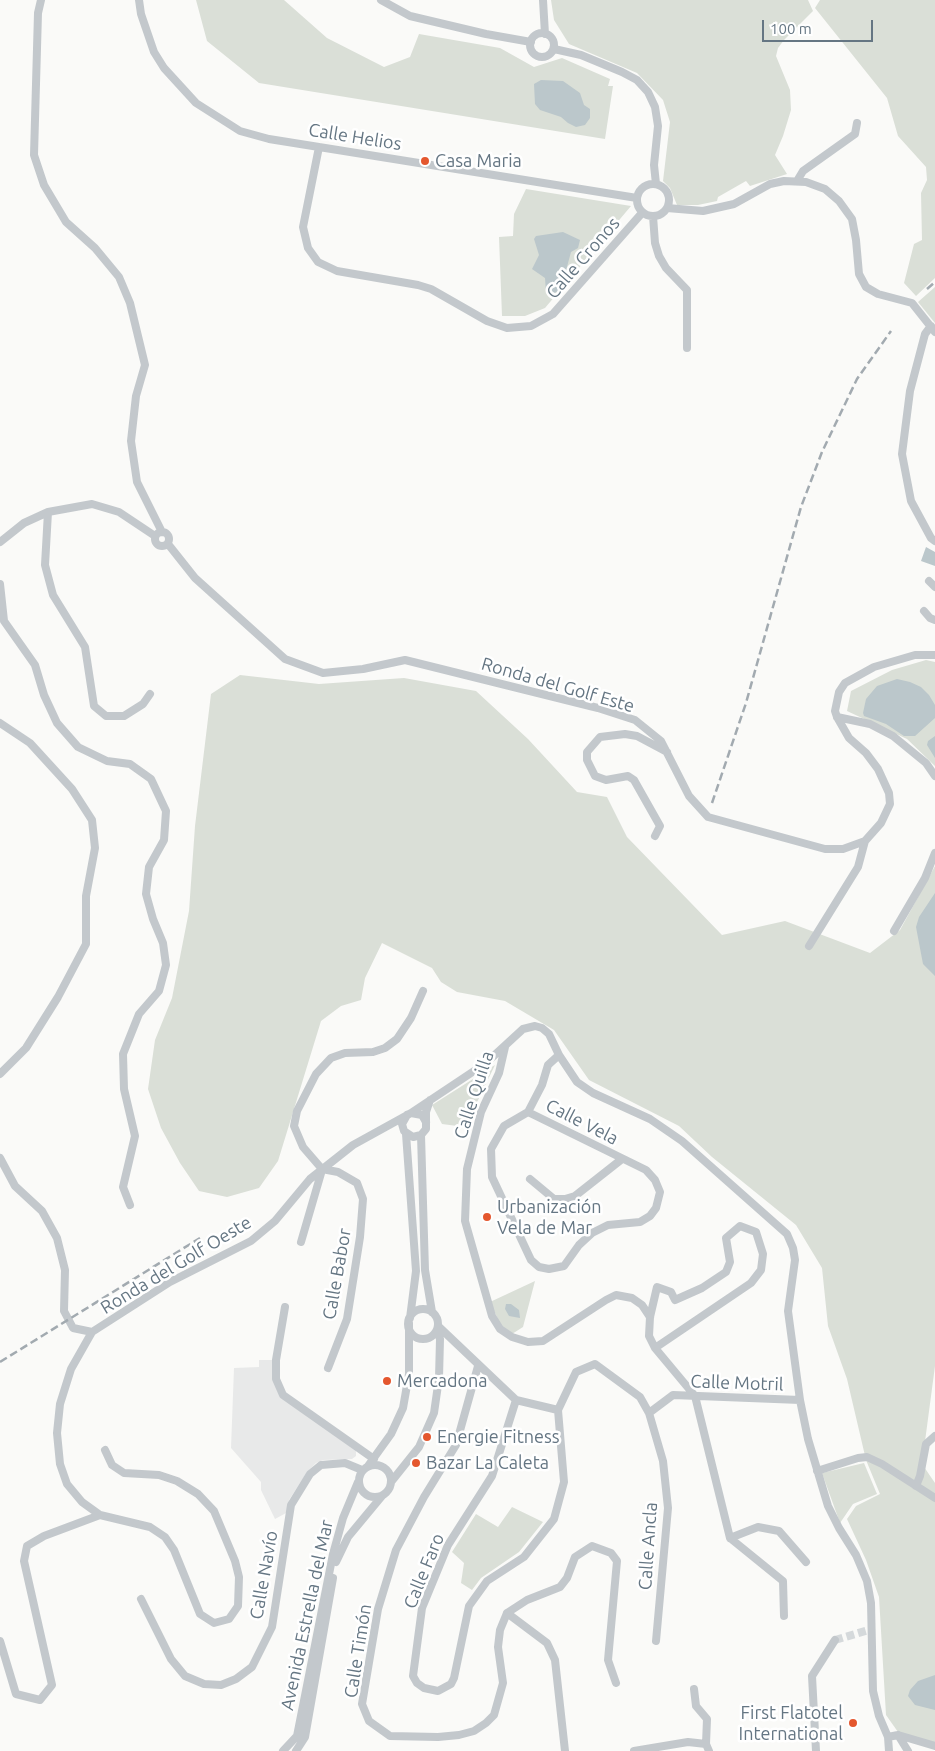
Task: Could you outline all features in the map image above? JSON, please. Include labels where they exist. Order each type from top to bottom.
[{"type":"street","points":[[0,542],[24,524],[48,512],[92,504],[119,512],[158,534],[169,537],[168,544],[158,546],[155,542],[158,534],[137,482],[132,446],[136,396],[145,365],[130,304],[119,277],[95,248],[66,222],[44,185],[34,154],[38,13],[41,0]]},
{"type":"street","name":"Calle Helios","points":[[139,0],[141,14],[154,52],[179,87],[196,103],[240,131],[269,139],[319,148],[636,198]]},
{"type":"street","points":[[382,0],[410,16],[486,34],[531,42]]},
{"type":"street","points":[[542,0],[545,34]]},
{"type":"street","points":[[538,34],[545,34],[554,41],[554,49],[546,57],[538,57],[532,52],[531,42],[538,34]]},
{"type":"street","points":[[554,49],[581,56],[622,72],[637,80],[648,92],[655,107],[658,126],[654,165],[656,184]]},
{"type":"street","points":[[797,181],[798,175],[855,134],[857,123]]},
{"type":"street","name":"Calle Cronos","points":[[319,148],[302,226],[308,248],[318,262],[337,271],[431,289],[487,321],[507,328],[531,326],[548,318],[562,307],[642,213]]},
{"type":"street","points":[[667,208],[703,211],[734,204],[770,184],[797,181],[825,189],[839,201],[852,219],[859,274],[866,288],[878,294],[912,303],[933,329],[925,334],[910,391],[902,454],[911,501],[935,541]]},
{"type":"street","points":[[651,184],[656,184],[668,194],[667,208],[654,216],[642,213],[636,198],[641,189],[651,184]]},
{"type":"street","points":[[654,216],[655,243],[659,256],[666,268],[687,290],[687,348]]},
{"type":"street","points":[[48,512],[45,565],[53,594],[85,647],[94,706],[106,716],[124,716],[143,704],[150,694]]},
{"type":"street","name":"Ronda del Golf Este","points":[[168,544],[195,578],[284,659],[323,673],[363,669],[405,660],[598,708],[635,720],[661,741],[689,796],[708,817],[825,849],[843,849],[865,841]]},
{"type":"street","points":[[0,584],[4,621],[35,665],[44,695],[57,723],[78,747],[107,761],[130,764],[151,779],[166,811],[164,840],[149,867],[146,894],[152,919],[163,943],[166,965],[158,991],[139,1014],[123,1054],[124,1089],[135,1136],[123,1187],[130,1205]]},
{"type":"street","points":[[924,611],[930,618],[935,620]]},
{"type":"street","points":[[809,946],[858,867],[865,841],[887,814],[889,793],[878,769],[866,753],[849,738],[836,717],[836,704],[839,692],[845,683],[858,674],[915,655],[935,655]]},
{"type":"street","points":[[836,717],[870,724],[893,736],[926,764],[935,776]]},
{"type":"street","points":[[0,723],[30,743],[72,788],[92,820],[95,848],[86,896],[86,944],[58,997],[26,1048],[0,1074]]},
{"type":"street","points":[[655,836],[660,826],[634,780],[628,776],[606,780],[595,776],[587,760],[587,752],[600,737],[625,734],[637,736],[666,752]]},
{"type":"street","points":[[894,931],[925,878],[935,852]]},
{"type":"street","points":[[301,1242],[322,1169],[303,1147],[294,1126],[297,1111],[316,1074],[330,1058],[345,1054],[373,1052],[385,1048],[397,1039],[411,1018],[423,992]]},
{"type":"street","name":"Ronda del Golf Oeste","points":[[92,1332],[170,1282],[251,1241],[274,1221],[310,1179],[353,1145],[409,1114],[486,1063],[523,1029],[535,1026],[549,1034],[559,1055],[573,1076],[585,1088],[650,1119],[682,1141],[787,1234],[793,1248],[795,1260],[788,1311],[800,1400],[817,1471],[828,1506],[856,1555],[867,1581],[871,1603],[874,1691],[879,1716],[888,1737],[889,1751]]},
{"type":"street","name":"Calle Quilla","points":[[505,1047],[499,1072],[480,1112],[467,1169],[465,1222],[492,1316],[500,1329],[512,1337],[528,1342],[543,1341],[616,1295],[632,1298],[642,1305],[650,1318]]},
{"type":"street","name":"Calle Vela","points":[[528,1112],[622,1160],[646,1170],[655,1180],[660,1192],[656,1208],[650,1216],[640,1222],[608,1225],[592,1233],[579,1245],[564,1266],[549,1269],[539,1267],[531,1260],[492,1177],[491,1149],[504,1126],[528,1112],[542,1085],[548,1065],[559,1055]]},
{"type":"street","points":[[386,1126],[404,1131],[413,1137],[421,1135],[426,1129],[426,1112],[430,1100]]},
{"type":"street","points":[[421,1135],[425,1270],[432,1312],[437,1318],[440,1339],[439,1378],[434,1413],[419,1446],[391,1482],[387,1492],[377,1498],[366,1496],[358,1482],[365,1468],[374,1459],[391,1434],[403,1408],[409,1374],[409,1321],[416,1271],[403,1121],[409,1114],[418,1114],[426,1122]]},
{"type":"street","points":[[0,1158],[15,1186],[42,1211],[57,1238],[65,1270],[64,1311],[73,1328],[92,1332],[71,1369],[60,1404],[57,1433],[60,1464],[68,1484],[82,1502],[100,1515],[150,1527],[165,1537],[174,1550],[200,1614],[214,1623],[222,1622],[234,1614],[238,1606],[239,1577],[235,1561],[214,1511],[198,1494],[176,1481],[159,1475],[124,1473],[112,1465],[105,1450]]},
{"type":"street","name":"Calle Vela","points":[[530,1179],[554,1199],[564,1200],[575,1196],[622,1160]]},
{"type":"street","name":"Calle Babor","points":[[322,1169],[338,1172],[357,1183],[363,1199],[360,1237],[347,1319],[328,1368]]},
{"type":"street","points":[[655,1348],[751,1283],[761,1270],[763,1254],[756,1232],[740,1226],[726,1238],[730,1262],[726,1272],[702,1288],[675,1300],[671,1292],[658,1287],[650,1318],[650,1336],[655,1348],[695,1396],[730,1538],[783,1580],[784,1616]]},
{"type":"street","points":[[285,1308],[276,1360],[276,1380],[283,1395],[374,1459]]},
{"type":"street","points":[[409,1321],[419,1310],[432,1312]]},
{"type":"street","points":[[409,1321],[411,1333],[420,1338],[430,1338],[438,1328]]},
{"type":"street","points":[[438,1328],[516,1400],[558,1410]]},
{"type":"street","name":"Calle Ancla","points":[[558,1410],[576,1372],[595,1364],[640,1397],[649,1413],[663,1461],[668,1508],[656,1641]]},
{"type":"street","name":"Calle Timón","points":[[478,1366],[456,1445],[424,1497],[394,1558],[378,1609],[362,1704],[369,1721],[390,1736],[438,1737],[474,1731],[486,1723],[494,1715],[503,1683],[498,1648],[500,1630],[507,1613]]},
{"type":"street","name":"Calle Motril","points":[[649,1413],[673,1395],[800,1400]]},
{"type":"street","name":"Calle Faro","points":[[516,1400],[492,1476],[448,1545],[422,1608],[412,1676],[424,1688],[438,1691],[450,1684],[454,1678],[469,1606],[487,1581],[524,1557],[554,1519],[564,1482],[558,1410]]},
{"type":"street","points":[[916,1486],[920,1476],[926,1444],[935,1436]]},
{"type":"street","points":[[817,1471],[867,1457],[882,1464],[935,1498]]},
{"type":"street","name":"Calle Navío","points":[[141,1599],[171,1659],[185,1676],[204,1684],[221,1685],[236,1679],[252,1667],[272,1627],[291,1505],[310,1474],[321,1465],[345,1463],[365,1468]]},
{"type":"street","points":[[365,1468],[373,1465],[384,1468],[391,1482]]},
{"type":"street","name":"Avenida Estrella del Mar","points":[[282,1751],[297,1736],[333,1554],[343,1518],[358,1482]]},
{"type":"street","name":"Avenida Estrella del Mar","points":[[296,1751],[305,1736],[337,1555],[348,1537],[382,1496]]},
{"type":"street","points":[[0,1641],[16,1694],[40,1700],[52,1685],[24,1561],[27,1546],[44,1536],[100,1515]]},
{"type":"street","points":[[730,1538],[758,1527],[779,1531],[806,1562]]},
{"type":"street","points":[[565,1751],[555,1660],[547,1643],[507,1613],[527,1600],[560,1587],[567,1578],[575,1557],[584,1549],[592,1546],[611,1553],[617,1561],[608,1660],[616,1683]]},
{"type":"street","points":[[816,1751],[812,1676],[835,1640]]},
{"type":"street","points":[[634,1751],[688,1742],[708,1747],[707,1719],[696,1706],[694,1689]]},
{"type":"street","points":[[898,1735],[908,1751]]},
{"type":"street","points":[[888,1737],[898,1735],[935,1746]]},
{"type":"shaded area","points":[[196,0],[284,0],[327,38],[384,67],[410,57],[419,34],[500,48],[534,67],[562,58],[610,79],[608,86],[613,86],[605,139],[259,83],[207,41]]},
{"type":"shaded area","points":[[551,0],[808,0],[813,11],[784,40],[778,48],[776,56],[790,90],[791,110],[775,155],[787,174],[750,186],[746,181],[718,197],[717,201],[698,205],[677,205],[670,188],[663,181],[670,122],[663,100],[637,73],[569,44],[554,20]]},
{"type":"shaded area","points":[[820,0],[935,0],[935,278],[916,296],[904,283],[914,244],[922,240],[921,193],[927,180],[926,167],[898,136],[887,98],[815,8]]},
{"type":"shaded area","points":[[541,80],[563,81],[580,93],[584,105],[590,109],[590,118],[585,125],[576,127],[561,117],[540,110],[535,104],[534,84]]},
{"type":"shaded area","points":[[526,189],[631,206],[545,308],[525,316],[502,316],[499,237],[513,236],[514,214]]},
{"type":"shaded area","points":[[563,232],[580,240],[578,248],[571,252],[561,289],[551,295],[546,292],[545,278],[532,269],[539,255],[534,239],[536,236]]},
{"type":"shaded area","points":[[935,287],[935,323],[918,302]]},
{"type":"shaded area","points":[[926,547],[935,552],[935,566],[921,561]]},
{"type":"shaded area","points":[[926,660],[935,662],[935,766],[907,739],[847,711],[851,691],[892,670]]},
{"type":"shaded area","points":[[240,675],[319,684],[404,678],[476,691],[528,739],[577,792],[607,797],[627,837],[722,935],[785,921],[870,953],[900,930],[935,866],[935,1366],[922,1464],[935,1483],[935,1743],[898,1732],[886,1715],[879,1597],[866,1560],[847,1519],[856,1506],[880,1494],[866,1460],[847,1379],[828,1326],[822,1268],[796,1225],[712,1157],[679,1126],[589,1080],[554,1030],[505,1001],[457,992],[441,982],[432,968],[382,943],[365,978],[361,1000],[341,1006],[321,1021],[278,1161],[259,1188],[227,1197],[199,1191],[180,1163],[161,1128],[148,1089],[155,1040],[172,998],[189,911],[195,826],[211,694]]},
{"type":"shaded area","points":[[897,679],[921,687],[935,705],[935,718],[915,736],[904,736],[886,724],[864,716],[863,713],[866,699],[877,686]]},
{"type":"shaded area","points":[[935,736],[935,758],[927,745],[928,741]]},
{"type":"shaded area","points":[[935,893],[935,976],[923,964],[916,927],[919,917]]},
{"type":"shaded area","points":[[495,1065],[465,1127],[442,1124],[432,1105]]},
{"type":"shaded area","points":[[535,1281],[523,1327],[512,1334],[502,1328],[490,1302]]},
{"type":"shaded area","points":[[506,1304],[511,1304],[519,1310],[520,1318],[509,1316],[505,1309]]},
{"type":"shaded area","points":[[259,1360],[276,1360],[283,1395],[356,1446],[356,1456],[352,1459],[323,1460],[316,1463],[307,1472],[289,1500],[288,1512],[275,1519],[261,1490],[261,1482],[231,1448],[234,1368],[259,1367]]},
{"type":"shaded area","points":[[864,1463],[877,1494],[853,1504],[840,1523],[822,1473]]},
{"type":"shaded area","points":[[512,1507],[543,1522],[519,1552],[481,1578],[472,1590],[461,1583],[464,1563],[452,1552],[476,1514],[498,1527]]},
{"type":"shaded area","points":[[935,1675],[935,1710],[915,1705],[908,1696],[910,1690],[918,1681]]},
{"type":"tunnel","points":[[835,1640],[872,1629]]},
{"type":"railway","points":[[927,289],[935,282]]},
{"type":"railway","points":[[712,803],[746,703],[801,507],[822,452],[857,379],[891,331]]},
{"type":"railway","points":[[0,1362],[200,1238]]},
{"type":"place","name":"Casa Maria","points":[[425,161]]},
{"type":"place","name":"Urbanización Vela de Mar","points":[[487,1217]]},
{"type":"place","name":"Mercadona","points":[[387,1381]]},
{"type":"place","name":"Energie Fitness","points":[[427,1437]]},
{"type":"place","name":"Bazar La Caleta","points":[[416,1463]]},
{"type":"place","name":"First Flatotel International","points":[[853,1723]]}]
